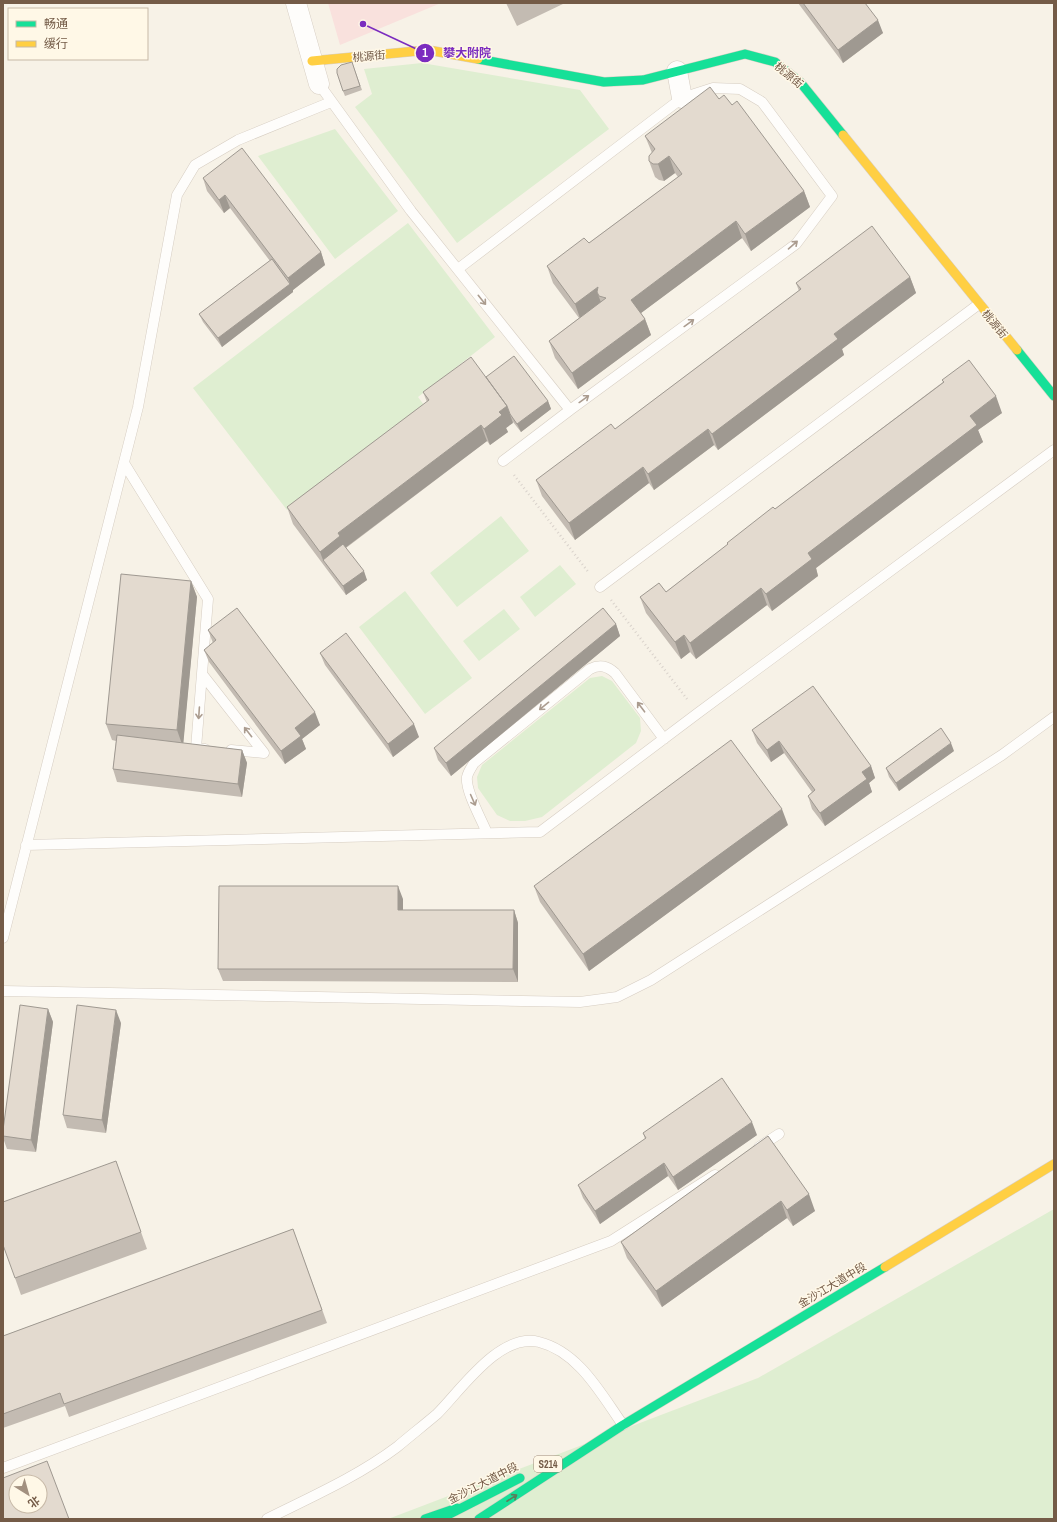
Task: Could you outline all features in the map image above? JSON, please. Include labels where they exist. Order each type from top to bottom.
[{"type":"main road","name":"桃源街","points":[[312,61],[428,50],[604,82],[643,80],[745,54],[775,62],[800,82],[1054,396]]},
{"type":"main road","name":"金沙江大道中段","points":[[479,1519],[623,1426],[1054,1164]]},
{"type":"main road","name":"金沙江大道中段","points":[[541,1467],[623,1426]]},
{"type":"main road","name":"金沙江大道中段","points":[[440,1519],[528,1474]]},
{"type":"main road","points":[[425,1519],[473,1502]]},
{"type":"street","points":[[296,3],[319,84]]},
{"type":"street","points":[[677,71],[682,98]]},
{"type":"lane","points":[[319,84],[411,211],[570,410]]},
{"type":"lane","points":[[458,269],[682,98],[713,88],[740,89],[762,102],[832,196],[796,244],[503,461]]},
{"type":"lane","points":[[3,938],[138,408],[177,195],[195,165],[213,154],[238,140],[331,102]]},
{"type":"lane","points":[[600,587],[979,304]]},
{"type":"lane","points":[[26,845],[540,832],[664,738],[1054,450]]},
{"type":"lane","points":[[124,463],[208,599],[196,748],[264,753],[202,674]]},
{"type":"lane","points":[[488,833],[468,790],[467,776],[470,769],[474,763],[590,669],[597,666],[610,668],[664,738]]},
{"type":"lane","points":[[3,991],[580,1002],[617,997],[651,980],[1002,755],[1054,717]]},
{"type":"lane","points":[[752,1152],[779,1134]]},
{"type":"lane","points":[[3,1468],[611,1241],[725,1169]]},
{"type":"lane","points":[[267,1519],[353,1475],[397,1447],[436,1414],[494,1354],[515,1342],[538,1341],[558,1349],[584,1371],[623,1426]]},
{"type":"shaded area","points":[[328,3],[441,3],[340,45]]},
{"type":"green space","points":[[422,63],[580,90],[609,129],[457,243],[355,107],[372,94],[364,69]]},
{"type":"green space","points":[[335,129],[398,211],[335,259],[258,156]]},
{"type":"green space","points":[[408,223],[495,337],[418,397],[424,405],[287,510],[193,388]]},
{"type":"green space","points":[[501,516],[529,551],[457,607],[430,573]]},
{"type":"green space","points":[[560,565],[576,584],[535,617],[520,597]]},
{"type":"green space","points":[[405,591],[472,678],[425,714],[359,627]]},
{"type":"green space","points":[[504,609],[520,629],[479,661],[463,641]]},
{"type":"green space","points":[[602,676],[612,681],[640,718],[641,731],[636,743],[542,817],[525,821],[510,821],[497,815],[478,788],[477,777],[482,765],[590,678]]},
{"type":"green space","points":[[1054,1209],[1054,1519],[388,1519],[758,1378]]},
{"type":"building","points":[[803,3],[865,3],[878,20],[838,50]]},
{"type":"building","points":[[352,62],[360,86],[343,91],[337,69],[341,65]]},
{"type":"building","points":[[710,87],[719,99],[724,95],[732,105],[737,101],[804,191],[745,234],[736,221],[631,300],[645,319],[572,373],[549,341],[606,298],[599,296],[597,292],[598,287],[575,304],[547,266],[584,238],[589,243],[682,174],[669,156],[658,164],[653,164],[649,161],[649,156],[655,149],[645,136]]},
{"type":"building","points":[[242,148],[321,252],[288,278],[225,195],[219,200],[203,178]]},
{"type":"building","points":[[872,226],[910,277],[834,334],[838,339],[712,434],[708,429],[648,474],[643,467],[569,523],[536,480],[611,424],[615,429],[801,289],[796,283]]},
{"type":"building","points":[[272,259],[290,284],[218,338],[199,314]]},
{"type":"building","points":[[514,356],[548,401],[517,424],[510,414],[507,406],[486,377]]},
{"type":"building","points":[[471,357],[507,406],[499,412],[502,415],[484,429],[481,425],[338,533],[340,536],[320,552],[287,507],[429,400],[423,392]]},
{"type":"building","points":[[969,360],[996,396],[970,416],[977,425],[808,553],[812,559],[766,594],[761,588],[690,643],[684,635],[675,642],[640,597],[659,583],[666,592],[773,507],[775,509],[944,382],[942,380]]},
{"type":"building","points":[[343,544],[364,571],[343,586],[323,560]]},
{"type":"building","points":[[121,574],[191,581],[177,730],[106,724]]},
{"type":"building","points":[[237,608],[315,712],[295,728],[301,736],[281,751],[204,650],[216,640],[208,630]]},
{"type":"building","points":[[603,608],[616,624],[446,763],[434,748]]},
{"type":"building","points":[[346,633],[414,724],[388,744],[320,653]]},
{"type":"building","points":[[813,686],[871,766],[862,772],[867,779],[820,813],[808,796],[815,790],[779,741],[767,750],[752,730]]},
{"type":"building","points":[[941,728],[951,743],[896,783],[886,768]]},
{"type":"building","points":[[117,735],[242,750],[238,784],[113,769]]},
{"type":"building","points":[[731,740],[782,809],[583,954],[534,886]]},
{"type":"building","points":[[219,886],[398,886],[398,910],[514,910],[513,969],[218,969]]},
{"type":"building","points":[[20,1005],[48,1009],[31,1140],[3,1136]]},
{"type":"building","points":[[77,1005],[116,1010],[102,1120],[63,1115]]},
{"type":"building","points":[[722,1078],[752,1122],[673,1177],[664,1163],[595,1211],[578,1185],[646,1138],[643,1133]]},
{"type":"building","points":[[768,1136],[809,1194],[787,1210],[781,1201],[656,1291],[621,1242]]},
{"type":"building","points":[[116,1161],[141,1232],[15,1278],[3,1245],[3,1202]]},
{"type":"building","points":[[293,1229],[322,1310],[64,1404],[60,1393],[3,1414],[3,1336]]},
{"type":"building","points":[[47,1461],[69,1519],[3,1519],[3,1478],[8,1476],[8,1514],[48,1514],[48,1474],[13,1474]]},
{"type":"traffic: fast","points":[[478,59],[604,82],[643,80],[745,54],[775,62],[800,82],[843,135]]},
{"type":"traffic: fast","points":[[1017,350],[1054,396]]},
{"type":"traffic: fast","points":[[479,1519],[623,1425],[885,1267]]},
{"type":"traffic: fast","points":[[440,1519],[520,1478]]},
{"type":"traffic: fast","points":[[425,1519],[457,1508]]},
{"type":"traffic: slow","points":[[312,61],[428,50],[478,59]]},
{"type":"traffic: slow","points":[[843,135],[1017,350]]},
{"type":"traffic: slow","points":[[885,1267],[1054,1164]]},
{"type":"place","name":"攀大附院","points":[[363,24]]}]
